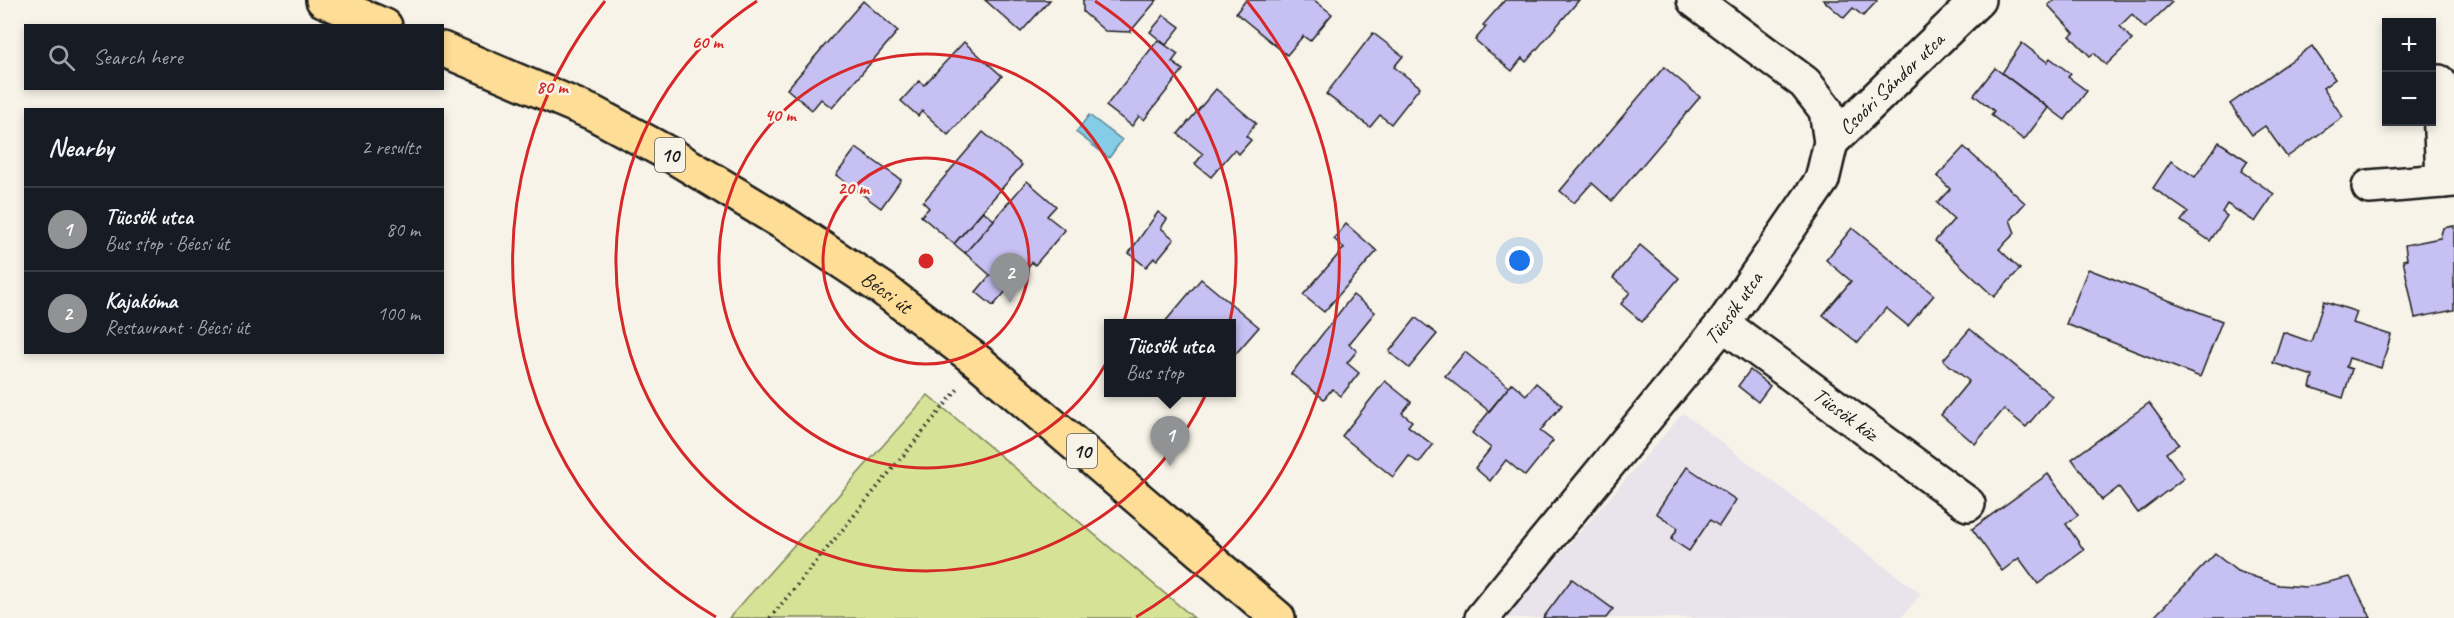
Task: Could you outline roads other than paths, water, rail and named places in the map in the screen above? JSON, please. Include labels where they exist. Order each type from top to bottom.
[{"type":"main road","points":[[323,0],[380,24]]},
{"type":"main road","name":"Bécsi út","points":[[444,50],[593,113],[671,155],[786,224],[883,289],[980,363],[1278,618]]},
{"type":"street","name":"Tücsök utca","points":[[1482,618],[1723,324],[1822,180],[1831,142],[1826,110],[1804,83],[1756,44],[1695,0]]},
{"type":"street","name":"Csoóri Sándor utca","points":[[1831,142],[1978,0]]},
{"type":"street","points":[[2369,187],[2449,180],[2439,82]]},
{"type":"street","name":"Tücsök köz","points":[[1723,324],[1968,504]]},
{"type":"water","points":[[1089,115],[1122,140],[1109,158],[1076,132]]},
{"type":"place","name":"Kajakóma","points":[[1010,303]]},
{"type":"place","name":"Tücsök utca","points":[[1170,466]]}]
